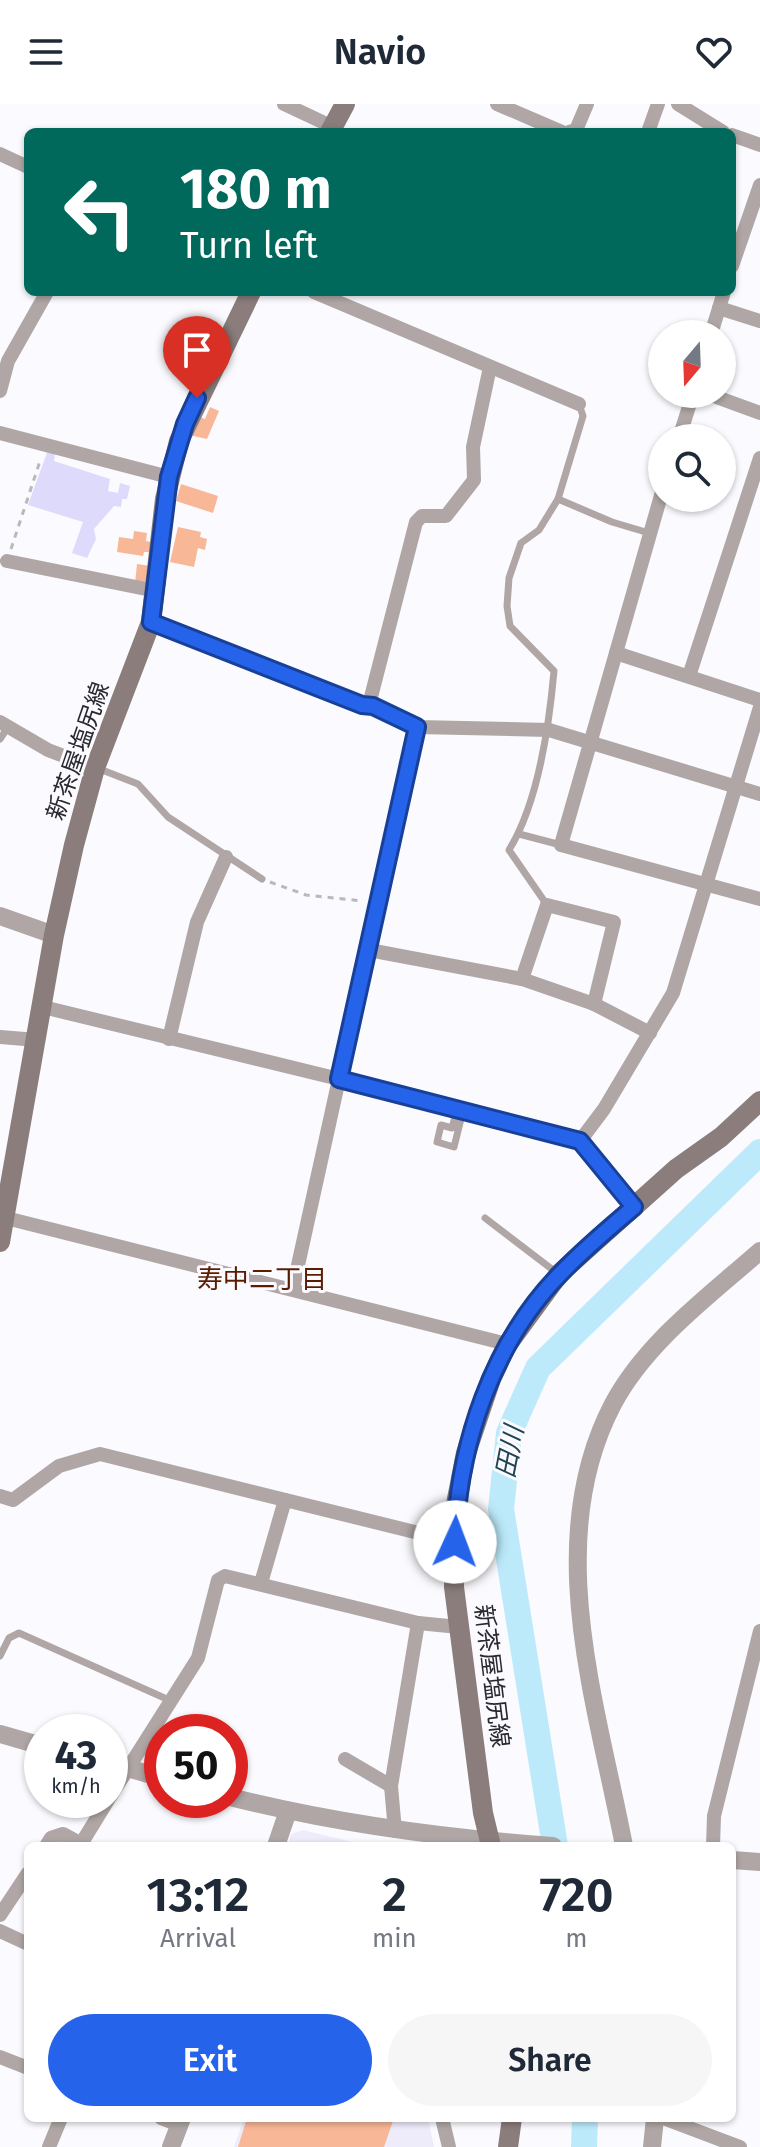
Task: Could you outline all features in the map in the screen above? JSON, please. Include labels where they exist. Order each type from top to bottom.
[{"type":"main road","points":[[333,128],[345,104]]},
{"type":"main road","name":"新茶屋塩尻線","points":[[0,1242],[54,935],[95,768],[151,622],[169,477],[185,424],[249,296]]},
{"type":"main road","name":"新茶屋塩尻線","points":[[497,1842],[483,1813],[454,1587],[456,1504],[466,1453],[491,1379],[507,1345],[559,1274],[760,1101]]},
{"type":"main road","points":[[508,2147],[511,2122]]},
{"type":"street","points":[[284,104],[330,128]]},
{"type":"street","points":[[497,104],[553,128]]},
{"type":"street","points":[[577,128],[587,104]]},
{"type":"street","points":[[649,128],[658,104]]},
{"type":"street","points":[[678,104],[717,128]]},
{"type":"street","points":[[736,136],[760,145]]},
{"type":"street","points":[[0,154],[24,165]]},
{"type":"street","points":[[736,244],[744,231],[760,185]]},
{"type":"street","points":[[744,231],[760,236]]},
{"type":"street","points":[[0,391],[4,359],[44,296]]},
{"type":"street","points":[[323,296],[579,404]]},
{"type":"street","points":[[715,320],[723,296]]},
{"type":"street","points":[[719,308],[760,321]]},
{"type":"street","points":[[490,367],[473,447],[474,480],[446,516],[422,516],[416,522],[371,697],[373,706],[417,727],[549,730],[760,794]]},
{"type":"street","points":[[736,404],[760,413]]},
{"type":"street","points":[[0,433],[169,477]]},
{"type":"street","points":[[689,676],[760,458]]},
{"type":"street","points":[[656,512],[561,845],[760,899]]},
{"type":"street","points":[[7,561],[156,591]]},
{"type":"street","points":[[616,653],[760,700]]},
{"type":"street","points":[[580,1141],[604,1109],[673,993],[760,707]]},
{"type":"street","points":[[376,902],[417,727]]},
{"type":"street","points":[[3,729],[95,768]]},
{"type":"street","points":[[169,1039],[197,922],[226,857]]},
{"type":"street","points":[[522,979],[547,905],[614,922],[594,1004]]},
{"type":"street","points":[[0,916],[54,935]]},
{"type":"street","points":[[369,950],[522,979],[594,1004],[650,1033]]},
{"type":"street","points":[[43,1007],[580,1141],[634,1207]]},
{"type":"street","points":[[0,1037],[37,1040]]},
{"type":"street","points":[[293,1288],[339,1079]]},
{"type":"street","points":[[6,1218],[499,1342]]},
{"type":"street","points":[[623,1842],[586,1652],[577,1569],[581,1511],[592,1457],[614,1403],[642,1365],[669,1332],[760,1251]]},
{"type":"street","points":[[0,1496],[13,1500],[59,1466],[100,1454],[455,1542]]},
{"type":"street","points":[[261,1583],[285,1500]]},
{"type":"street","points":[[128,1754],[198,1658],[218,1580],[225,1576],[418,1623],[459,1627]]},
{"type":"street","points":[[401,1837],[391,1786],[418,1623]]},
{"type":"street","points":[[713,1842],[714,1816],[760,1631]]},
{"type":"street","points":[[0,1734],[24,1741]]},
{"type":"street","points":[[345,1759],[391,1786]]},
{"type":"street","points":[[248,1801],[401,1837],[481,1842]]},
{"type":"street","points":[[277,1842],[288,1811]]},
{"type":"street","points":[[85,1842],[98,1818]]},
{"type":"street","points":[[48,1842],[63,1834],[78,1842]]},
{"type":"street","points":[[736,1860],[760,1862]]},
{"type":"street","points":[[0,1915],[24,1879]]},
{"type":"street","points":[[0,1931],[24,1942]]},
{"type":"street","points":[[0,2057],[24,2066]]},
{"type":"street","points":[[49,2147],[59,2122]]},
{"type":"street","points":[[171,2147],[180,2122]]},
{"type":"street","points":[[443,2122],[449,2147]]},
{"type":"street","points":[[652,2147],[655,2122]]},
{"type":"street","points":[[674,2122],[740,2147]]},
{"type":"lane","points":[[547,905],[509,850],[519,834],[549,730],[554,671],[510,626],[507,606],[509,578],[521,543],[539,530],[558,499],[583,416],[579,404]]},
{"type":"lane","points":[[558,499],[612,522],[649,533]]},
{"type":"lane","points":[[151,622],[362,705],[373,706]]},
{"type":"lane","points":[[95,768],[110,770],[138,784],[168,817],[262,879]]},
{"type":"lane","points":[[519,834],[561,845]]},
{"type":"lane","points":[[339,1079],[369,950],[376,902]]},
{"type":"lane","points":[[460,1110],[454,1147],[437,1142],[441,1125],[452,1128],[460,1110]]},
{"type":"lane","points":[[485,1218],[559,1274]]},
{"type":"lane","points":[[0,1656],[9,1638],[19,1633],[169,1700]]},
{"type":"path","points":[[7,561],[45,446]]},
{"type":"path","points":[[262,879],[306,895],[376,902]]},
{"type":"shaded area","points":[[48,450],[55,453],[54,461],[110,479],[108,491],[118,493],[120,483],[130,486],[121,507],[114,506],[94,529],[96,539],[87,558],[72,553],[83,522],[28,505]]},
{"type":"shaded area","points":[[303,1830],[353,1842],[289,1842],[291,1834]]},
{"type":"shaded area","points":[[243,2122],[429,2122],[434,2147],[234,2147]]},
{"type":"building","points":[[210,407],[219,411],[207,439],[189,435],[197,416],[205,419]]},
{"type":"building","points":[[181,484],[218,496],[213,513],[176,501]]},
{"type":"building","points":[[178,527],[201,532],[200,537],[207,539],[205,550],[198,548],[194,567],[170,562]]},
{"type":"building","points":[[134,531],[147,533],[146,541],[151,542],[149,552],[144,552],[143,556],[117,552],[119,537],[133,539]]},
{"type":"building","points":[[137,564],[151,566],[150,584],[135,583]]},
{"type":"building","points":[[246,2122],[393,2122],[384,2147],[238,2147]]},
{"type":"waterway","name":"田川","points":[[554,1842],[501,1509],[509,1433],[538,1368],[760,1152]]},
{"type":"waterway","name":"田川","points":[[584,2147],[585,2122]]},
{"type":"district","name":"寿中二丁目","points":[[262,1279]]},
{"type":"route","points":[[197,398],[185,424],[169,477],[151,622],[362,705],[373,706],[417,727],[339,1079],[580,1141],[634,1207],[559,1274],[507,1345],[491,1379],[466,1453],[456,1504],[455,1542]]}]
